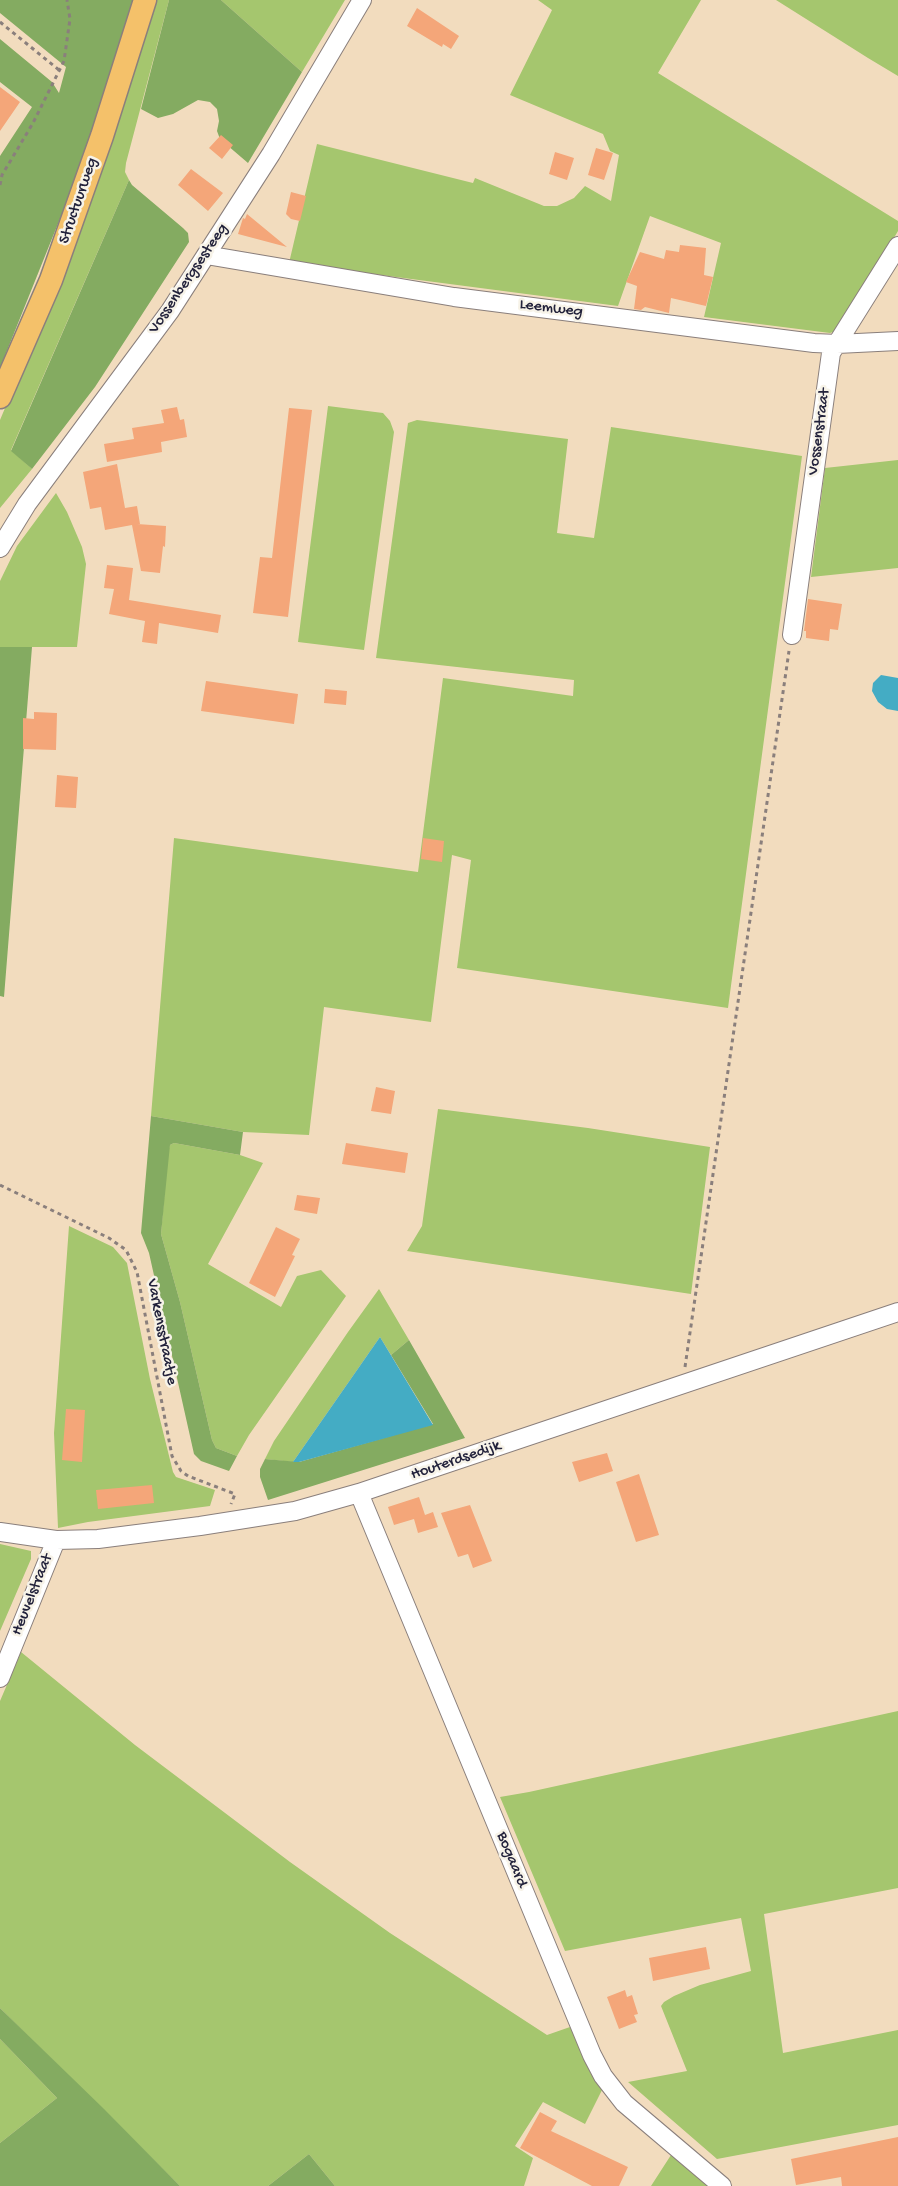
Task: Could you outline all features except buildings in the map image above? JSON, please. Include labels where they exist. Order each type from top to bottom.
[{"type":"main road","name":"Structuurweg","points":[[0,397],[52,280],[102,136],[145,0]]},
{"type":"street","name":"Vossenbergsesteeg","points":[[0,548],[27,504],[170,311],[271,154],[362,0]]},
{"type":"street","name":"Vossenstraat","points":[[792,635],[831,353],[898,246]]},
{"type":"street","name":"Leemweg","points":[[206,255],[454,297],[814,343],[837,344],[898,341]]},
{"type":"street","name":"Houterdsedijk","points":[[0,1532],[56,1540],[98,1539],[223,1523],[295,1511],[359,1493],[898,1312]]},
{"type":"street","name":"Bogaard","points":[[359,1493],[595,2062],[603,2076],[624,2103],[722,2186]]},
{"type":"street","name":"Heuvelstraat","points":[[0,1678],[56,1540]]},
{"type":"path","points":[[0,186],[1,177],[33,123],[64,61],[70,19],[66,0]]},
{"type":"path","points":[[0,22],[59,70]]},
{"type":"path","points":[[682,1385],[792,635]]},
{"type":"path","name":"Varkensstraatje","points":[[0,1185],[117,1242],[128,1254],[138,1272],[172,1456],[182,1471],[188,1476],[235,1494],[223,1523]]},
{"type":"green space","points":[[0,0],[136,0],[88,149],[0,368],[0,156],[32,107],[0,82],[0,39],[52,82],[59,93],[66,67],[0,13]]},
{"type":"green space","points":[[156,0],[169,0],[126,163],[125,172],[129,180],[11,450],[32,469],[0,508],[0,420],[61,275],[128,90]]},
{"type":"green space","points":[[169,0],[221,0],[302,72],[248,163],[220,139],[217,131],[219,121],[217,109],[210,102],[198,100],[173,114],[158,118],[141,109]]},
{"type":"green space","points":[[221,0],[345,0],[302,72]]},
{"type":"green space","points":[[538,0],[701,0],[658,73],[898,221],[898,231],[839,330],[830,333],[704,317],[721,243],[650,216],[618,306],[289,263],[317,144],[473,183],[475,178],[544,206],[557,206],[574,198],[585,186],[611,201],[619,155],[610,151],[603,134],[510,95],[552,10]]},
{"type":"green space","points":[[776,0],[898,0],[898,76],[868,58]]},
{"type":"green space","points":[[129,180],[132,185],[188,233],[189,242],[95,387],[32,469],[11,451]]},
{"type":"green space","points":[[328,406],[383,413],[390,421],[394,432],[364,650],[298,642]]},
{"type":"green space","points":[[417,420],[568,439],[557,533],[594,538],[611,427],[802,456],[728,1008],[457,968],[471,860],[452,855],[431,1022],[324,1007],[309,1135],[243,1132],[151,1116],[174,838],[418,872],[443,678],[573,696],[574,680],[376,658],[408,423]]},
{"type":"green space","points":[[898,460],[898,568],[811,577],[825,468]]},
{"type":"green space","points":[[56,493],[67,512],[82,547],[86,564],[77,647],[0,647],[0,581],[17,546]]},
{"type":"green space","points":[[0,647],[32,647],[4,997],[0,996]]},
{"type":"green space","points":[[438,1109],[588,1128],[710,1147],[691,1294],[407,1251],[422,1226]]},
{"type":"green space","points":[[151,1116],[243,1132],[240,1155],[174,1143],[170,1145],[161,1234],[180,1302],[212,1440],[216,1448],[237,1456],[229,1471],[201,1461],[194,1454],[149,1253],[141,1233]]},
{"type":"green space","points":[[174,1143],[240,1155],[263,1163],[208,1264],[281,1307],[297,1276],[321,1270],[346,1296],[249,1435],[237,1456],[216,1448],[212,1440],[180,1302],[161,1234],[168,1152],[170,1145]]},
{"type":"green space","points":[[69,1226],[113,1247],[127,1263],[150,1379],[173,1472],[176,1477],[215,1490],[210,1506],[88,1522],[58,1528],[54,1433]]},
{"type":"green space","points":[[379,1289],[409,1340],[391,1355],[380,1337],[293,1462],[265,1459],[274,1441]]},
{"type":"green space","points":[[409,1340],[465,1438],[268,1500],[260,1477],[260,1469],[265,1459],[299,1462],[433,1424],[391,1355]]},
{"type":"green space","points":[[0,1544],[31,1551],[31,1559],[0,1631]]},
{"type":"green space","points":[[21,1652],[135,1745],[290,1862],[390,1933],[547,2035],[570,2027],[602,2090],[585,2124],[543,2102],[515,2146],[533,2158],[524,2186],[335,2186],[309,2154],[268,2186],[180,2186],[0,2008],[0,1701]]},
{"type":"green space","points":[[898,1711],[898,1888],[764,1914],[783,2053],[898,2030],[898,2125],[717,2159],[628,2082],[687,2071],[661,2006],[674,1996],[700,1985],[751,1971],[741,1918],[565,1951],[500,1797]]},
{"type":"green space","points":[[0,2008],[180,2186],[0,2186],[0,2143],[57,2098],[0,2039]]},
{"type":"green space","points":[[0,2039],[57,2098],[0,2143]]},
{"type":"green space","points":[[309,2154],[335,2186],[268,2186]]},
{"type":"green space","points":[[671,2155],[709,2186],[651,2186]]},
{"type":"water","points":[[881,675],[898,678],[898,711],[887,709],[878,702],[872,691],[873,683]]},
{"type":"water","points":[[380,1337],[433,1425],[299,1462],[293,1462]]}]
